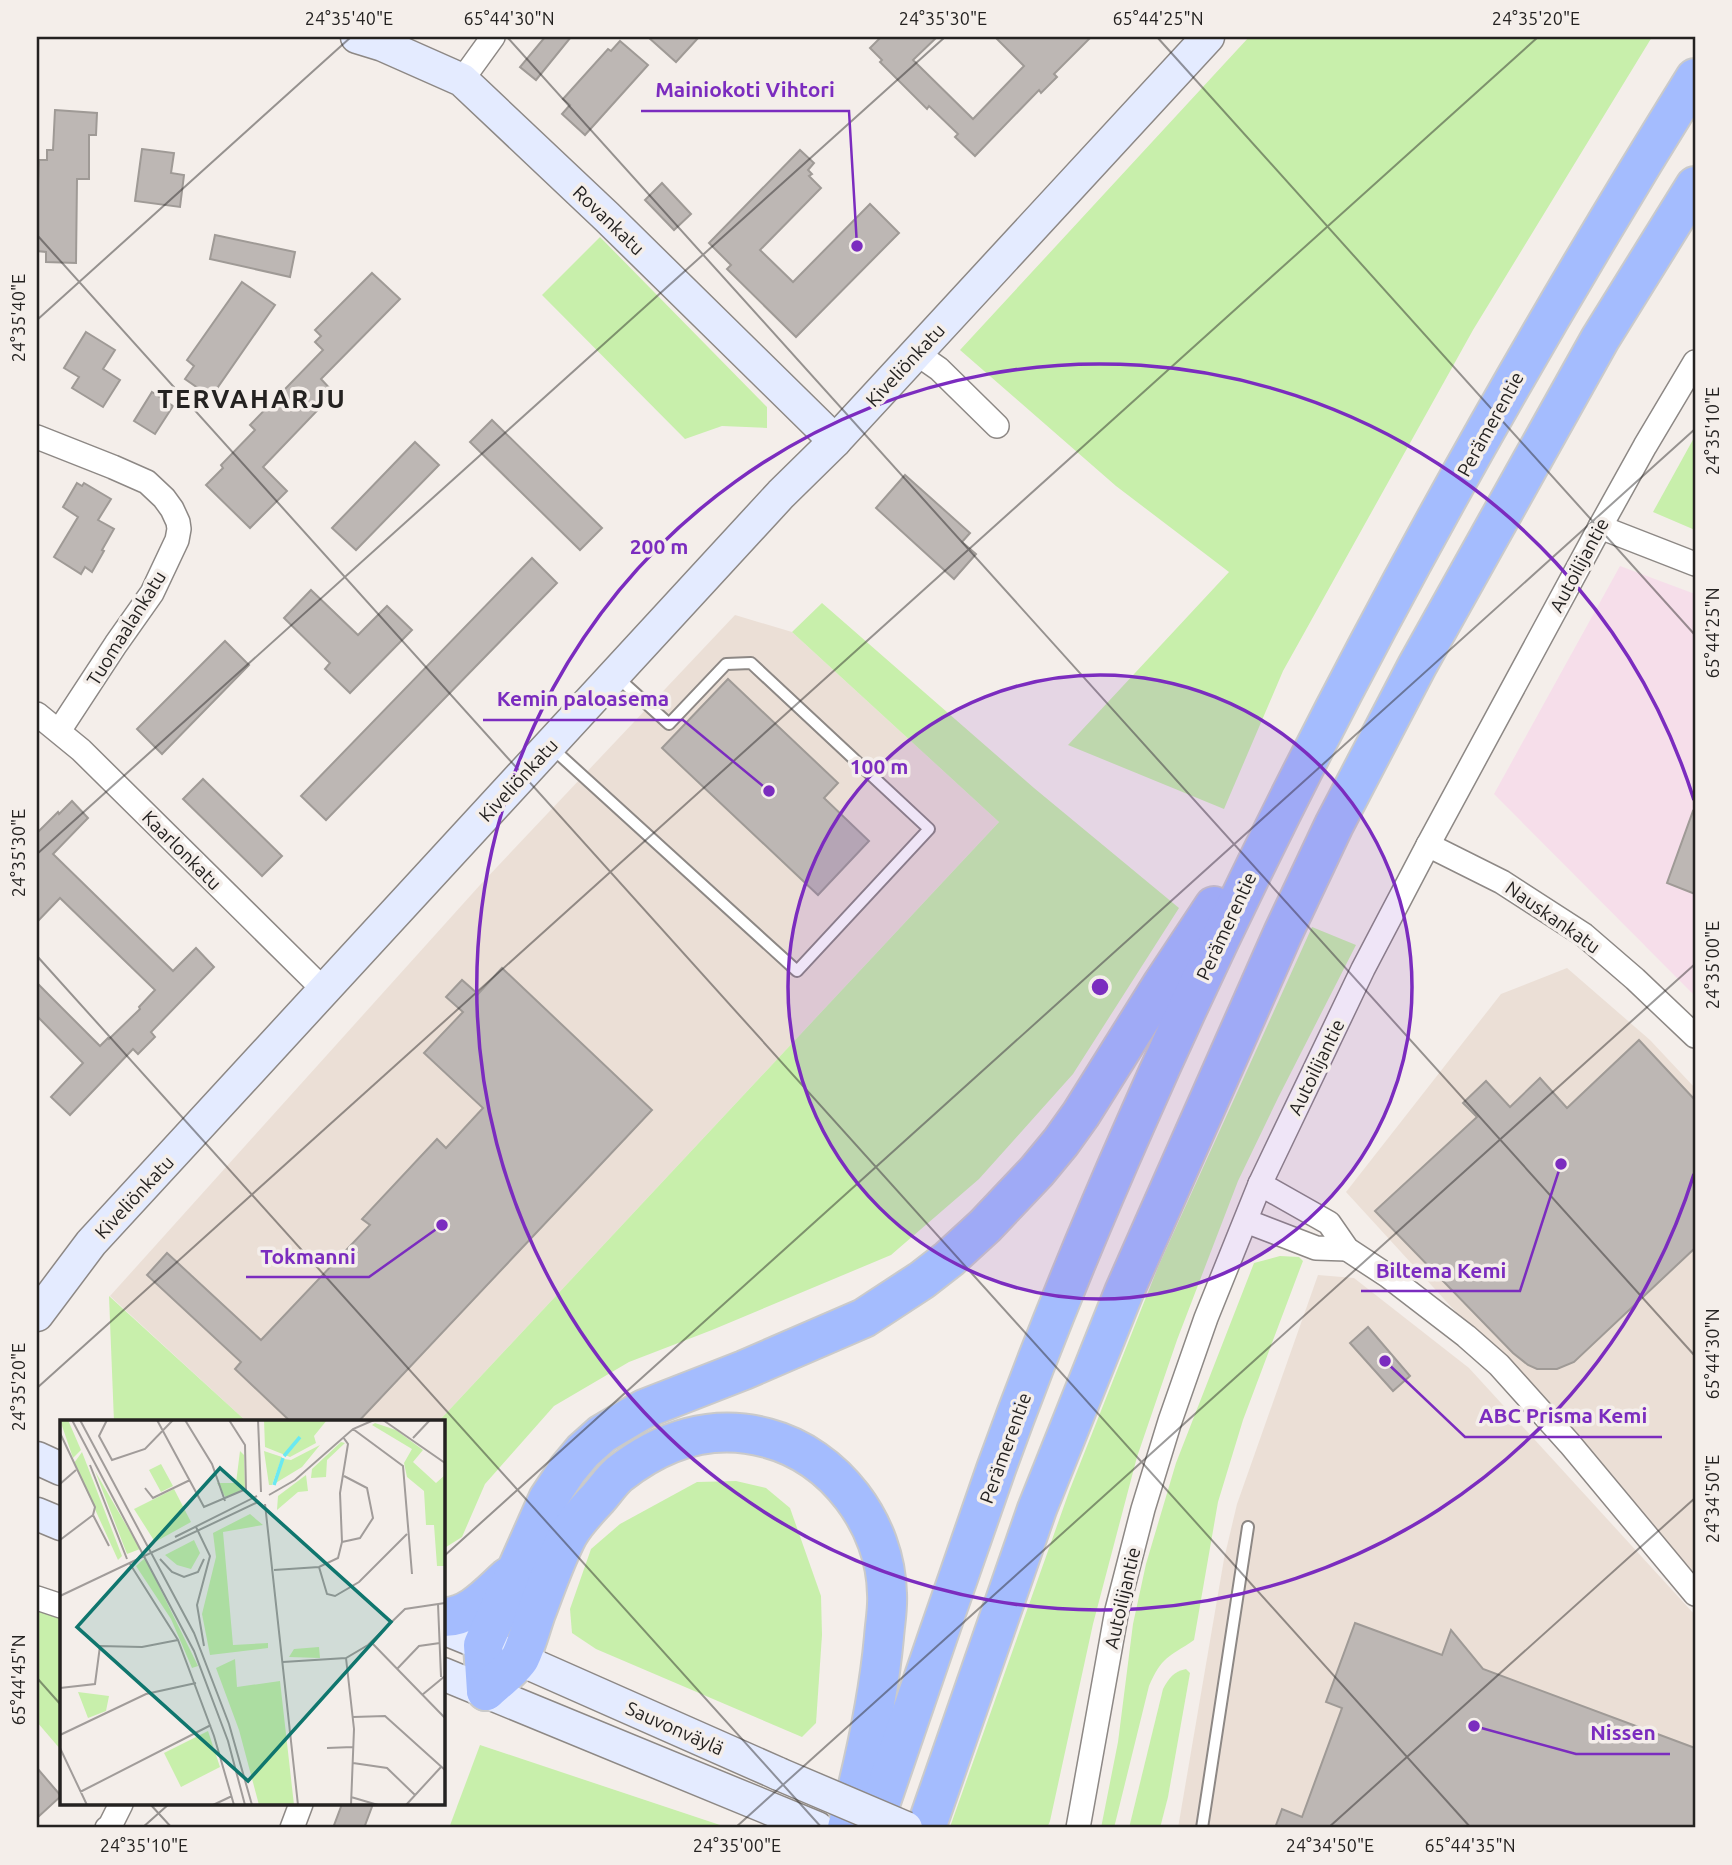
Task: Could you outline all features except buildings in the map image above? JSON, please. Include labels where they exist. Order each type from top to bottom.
[{"type":"highway","name":"Perämerentie","points":[[872,1828],[998,1465],[1053,1321],[1134,1126],[1230,917],[1376,630],[1492,418],[1607,220],[1695,78]]},
{"type":"highway","points":[[926,1828],[1047,1483],[1124,1292],[1283,933],[1334,825],[1417,666],[1600,339],[1695,186]]},
{"type":"highway","points":[[486,1691],[483,1645],[548,1499],[583,1451],[602,1434],[644,1409],[744,1370],[864,1318],[922,1280],[967,1243],[1037,1171],[1082,1114],[1213,907],[1268,839]]},
{"type":"highway","points":[[486,1691],[519,1659],[570,1532],[617,1476],[667,1445],[692,1437],[747,1432],[778,1441],[803,1452],[828,1470],[850,1493],[868,1520],[882,1557],[887,1594],[881,1673],[847,1828]]},
{"type":"highway","points":[[444,1617],[452,1618],[468,1611],[514,1572]]},
{"type":"main road","name":"Rovankatu","points":[[358,37],[383,45],[462,80],[835,441]]},
{"type":"main road","name":"Kiveliönkatu","points":[[37,1315],[91,1243],[781,494],[835,441],[1208,37]]},
{"type":"main road","points":[[37,1458],[60,1469]]},
{"type":"main road","points":[[37,1514],[60,1524]]},
{"type":"main road","name":"Sauvonväylä","points":[[444,1628],[906,1828]]},
{"type":"main road","name":"Sauvonväylä","points":[[444,1674],[817,1828]]},
{"type":"street","points":[[462,80],[493,37]]},
{"type":"street","points":[[916,353],[939,369],[997,426]]},
{"type":"street","name":"Autoilijantie","points":[[1077,1828],[1117,1610],[1143,1508],[1206,1318],[1260,1184],[1363,969],[1428,845],[1600,527],[1695,362]]},
{"type":"street","name":"Tuomaalankatu","points":[[37,437],[147,482],[164,498],[178,522],[179,529],[177,540],[152,593],[59,731]]},
{"type":"street","points":[[1600,527],[1695,564]]},
{"type":"street","name":"Kaarlonkatu","points":[[37,714],[81,750],[324,990]]},
{"type":"street","name":"Nauskankatu","points":[[1428,845],[1503,882],[1584,934],[1695,1036]]},
{"type":"street","points":[[1260,1184],[1329,1223],[1347,1249],[1388,1276],[1499,1365],[1579,1454],[1695,1594]]},
{"type":"street","points":[[1246,1221],[1316,1248],[1347,1249]]},
{"type":"street","points":[[37,1598],[60,1606]]},
{"type":"street","points":[[107,1828],[120,1806]]},
{"type":"street","points":[[292,1828],[300,1806]]},
{"type":"lane","points":[[550,746],[797,971],[929,829],[751,663],[726,664],[669,724],[615,675]]},
{"type":"lane","points":[[1202,1828],[1248,1527]]},
{"type":"shaded area","points":[[1620,566],[1695,594],[1695,996],[1494,794]]},
{"type":"shaded area","points":[[735,615],[792,632],[999,822],[440,1420],[245,1420],[110,1296],[480,885]]},
{"type":"shaded area","points":[[1567,968],[1650,1040],[1695,1088],[1695,1573],[1346,1192],[1501,994]]},
{"type":"shaded area","points":[[1318,1275],[1354,1278],[1469,1368],[1695,1615],[1695,1828],[1178,1828],[1224,1559],[1237,1504]]},
{"type":"green space","points":[[1249,37],[1652,37],[1473,330],[1283,671],[1224,809],[1068,745],[1229,572],[1116,486],[960,350]]},
{"type":"green space","points":[[600,237],[767,407],[767,428],[722,426],[685,439],[542,295]]},
{"type":"green space","points":[[1695,436],[1695,530],[1653,512]]},
{"type":"green space","points":[[822,603],[1034,788],[1179,908],[1073,1074],[979,1179],[891,1255],[629,1362],[554,1406],[485,1484],[462,1537],[444,1548],[444,1420],[440,1420],[999,822],[792,632]]},
{"type":"green space","points":[[1312,927],[1356,945],[1238,1181],[1177,1340],[1137,1457],[1093,1624],[1050,1821],[1047,1828],[950,1827],[1070,1489],[1158,1267]]},
{"type":"green space","points":[[1280,1256],[1299,1257],[1303,1261],[1243,1420],[1218,1502],[1194,1640],[1167,1658],[1149,1686],[1114,1828],[1101,1828],[1118,1742],[1133,1624],[1146,1564],[1176,1463],[1254,1263]]},
{"type":"green space","points":[[109,1296],[245,1420],[114,1420]]},
{"type":"green space","points":[[736,1481],[766,1488],[790,1508],[821,1596],[822,1635],[816,1723],[802,1737],[596,1649],[572,1633],[570,1609],[591,1549],[620,1524],[697,1482]]},
{"type":"green space","points":[[37,1610],[60,1619],[60,1749],[37,1722]]},
{"type":"green space","points":[[1186,1669],[1190,1673],[1160,1828],[1129,1828],[1163,1689],[1172,1676]]},
{"type":"green space","points":[[480,1745],[729,1828],[449,1828]]},
{"type":"place","name":"Mainiokoti Vihtori","points":[[857,246]]},
{"type":"place","name":"Kemin paloasema","points":[[769,791]]},
{"type":"place","name":"Biltema Kemi","points":[[1561,1164]]},
{"type":"place","name":"Tokmanni","points":[[442,1225]]},
{"type":"place","name":"ABC Prisma Kemi","points":[[1385,1361]]},
{"type":"place","name":"Nissen","points":[[1474,1726]]},
{"type":"district","name":"TERVAHARJU","points":[[252,398]]}]
